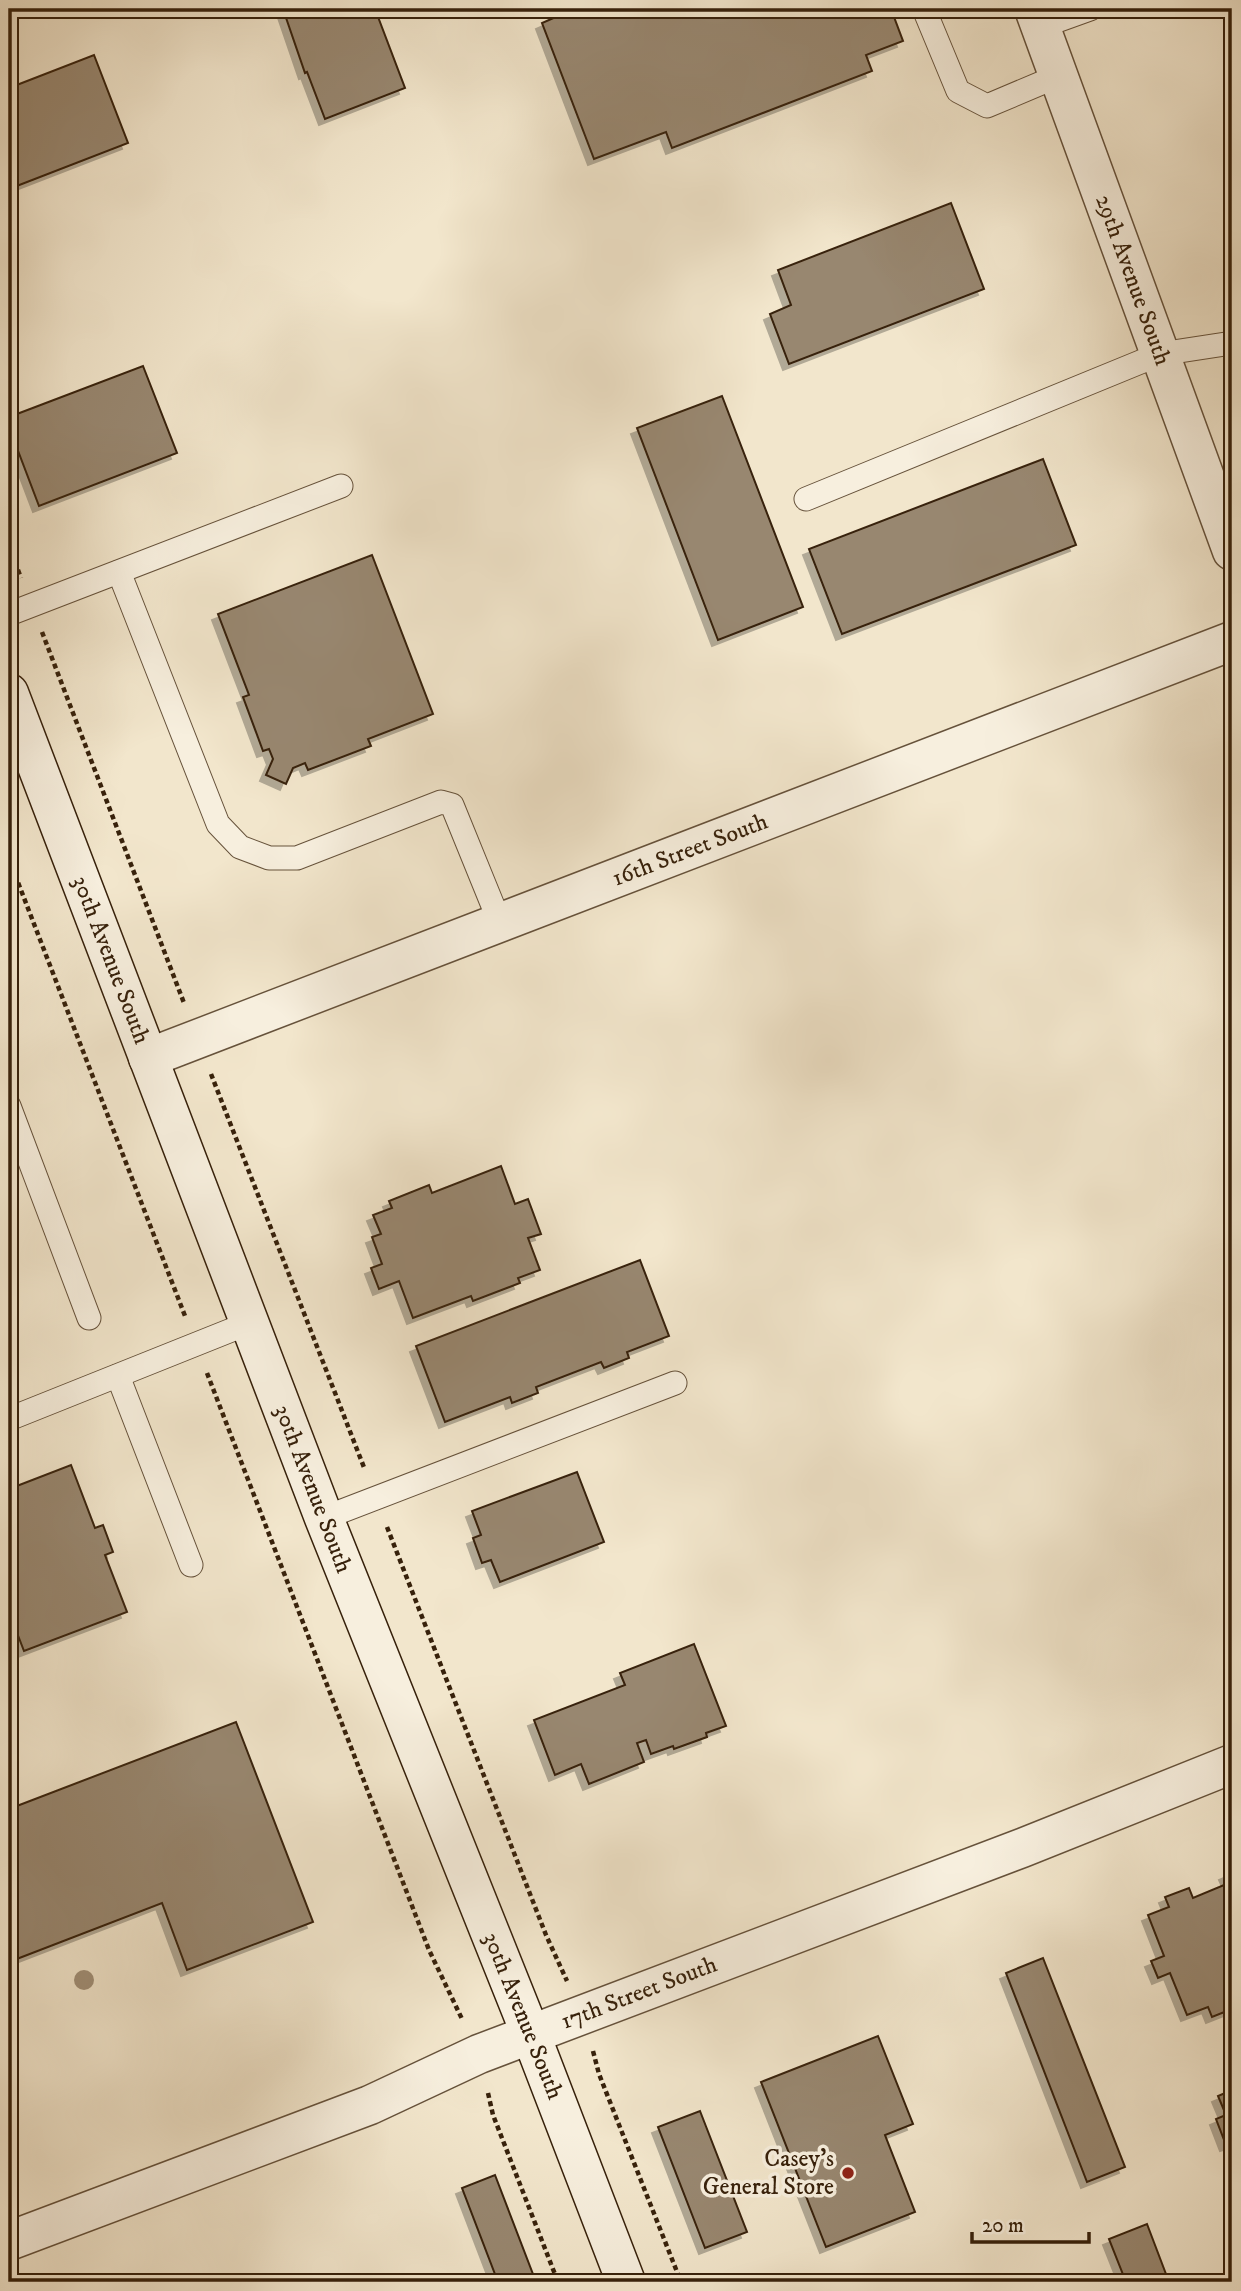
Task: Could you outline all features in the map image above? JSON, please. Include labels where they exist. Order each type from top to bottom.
[{"type":"street","name":"29th Avenue South","points":[[1037,18],[1232,551]]},
{"type":"street","name":"16th Street South","points":[[148,1058],[1232,641]]},
{"type":"street","name":"30th Avenue South","points":[[9,693],[324,1518],[531,2035],[625,2282]]},
{"type":"street","name":"17th Street South","points":[[9,2241],[370,2105],[479,2054],[582,2013],[1022,1848],[1232,1764]]},
{"type":"lane","points":[[924,9],[958,91],[987,106],[1058,76]]},
{"type":"lane","points":[[1037,18],[1090,9]]},
{"type":"lane","points":[[806,499],[1160,354],[1232,343]]},
{"type":"lane","points":[[9,614],[341,486]]},
{"type":"lane","points":[[119,572],[218,824],[240,847],[269,858],[297,858],[441,802],[452,805],[500,923]]},
{"type":"lane","points":[[9,1106],[89,1318]]},
{"type":"lane","points":[[9,1419],[249,1323]]},
{"type":"lane","points":[[118,1376],[191,1564]]},
{"type":"lane","points":[[324,1518],[675,1384]]},
{"type":"path","points":[[9,547],[197,1040],[546,1935],[582,2013],[599,2074],[681,2282]]},
{"type":"path","points":[[9,859],[429,1950],[479,2054],[493,2115],[558,2282]]},
{"type":"building","points":[[283,9],[375,9],[405,88],[325,119],[307,72],[305,73]]},
{"type":"building","points":[[574,9],[891,9],[903,41],[866,55],[872,71],[672,148],[666,132],[594,159],[542,23]]},
{"type":"building","points":[[94,55],[128,143],[9,189],[9,88]]},
{"type":"building","points":[[951,203],[984,289],[789,364],[770,314],[791,305],[778,270]]},
{"type":"building","points":[[143,366],[177,453],[39,506],[9,427],[9,417]]},
{"type":"building","points":[[722,396],[803,607],[718,640],[637,428]]},
{"type":"building","points":[[1043,459],[1076,545],[842,634],[809,549]]},
{"type":"building","points":[[372,555],[433,714],[368,739],[371,746],[308,770],[305,763],[293,768],[286,784],[266,775],[273,759],[269,749],[263,751],[243,697],[249,695],[218,614]]},
{"type":"building","points":[[501,1166],[515,1204],[528,1199],[541,1234],[528,1238],[540,1270],[518,1278],[520,1283],[473,1301],[471,1296],[413,1318],[399,1281],[379,1289],[371,1268],[382,1264],[372,1237],[381,1234],[373,1215],[392,1208],[389,1201],[429,1185],[432,1193]]},
{"type":"building","points":[[640,1260],[669,1336],[627,1352],[629,1358],[604,1368],[601,1362],[536,1387],[538,1393],[512,1403],[510,1397],[445,1422],[416,1346]]},
{"type":"building","points":[[71,1465],[95,1528],[103,1525],[113,1552],[105,1555],[127,1612],[24,1651],[9,1612],[9,1489]]},
{"type":"building","points":[[577,1472],[604,1542],[500,1582],[491,1560],[482,1563],[473,1538],[481,1535],[472,1511]]},
{"type":"building","points":[[694,1644],[726,1726],[706,1733],[707,1737],[651,1754],[646,1740],[637,1743],[644,1762],[589,1784],[581,1764],[555,1775],[534,1720],[625,1685],[620,1673]]},
{"type":"building","points":[[236,1722],[313,1922],[187,1970],[162,1903],[9,1962],[9,1809]]},
{"type":"building","points":[[1232,1871],[1232,2009],[1212,2017],[1208,2007],[1187,2015],[1170,1973],[1158,1978],[1151,1961],[1164,1956],[1148,1915],[1169,1907],[1165,1897],[1189,1888],[1193,1898],[1229,1883],[1225,1874]]},
{"type":"building","points":[[1043,1958],[1125,2167],[1087,2182],[1006,1973]]},
{"type":"building","name":"Casey's General Store","points":[[878,2036],[913,2124],[885,2135],[915,2212],[826,2247],[761,2082]]},
{"type":"building","points":[[1232,2090],[1232,2143],[1226,2145],[1216,2119],[1226,2115],[1218,2096]]},
{"type":"building","name":"Casey's General Store","points":[[700,2111],[747,2232],[705,2248],[658,2127]]},
{"type":"building","points":[[495,2175],[536,2282],[498,2282],[462,2188]]},
{"type":"building","points":[[1147,2224],[1169,2282],[1126,2282],[1109,2239]]},
{"type":"place","name":"Casey's General Store","points":[[848,2173]]}]
